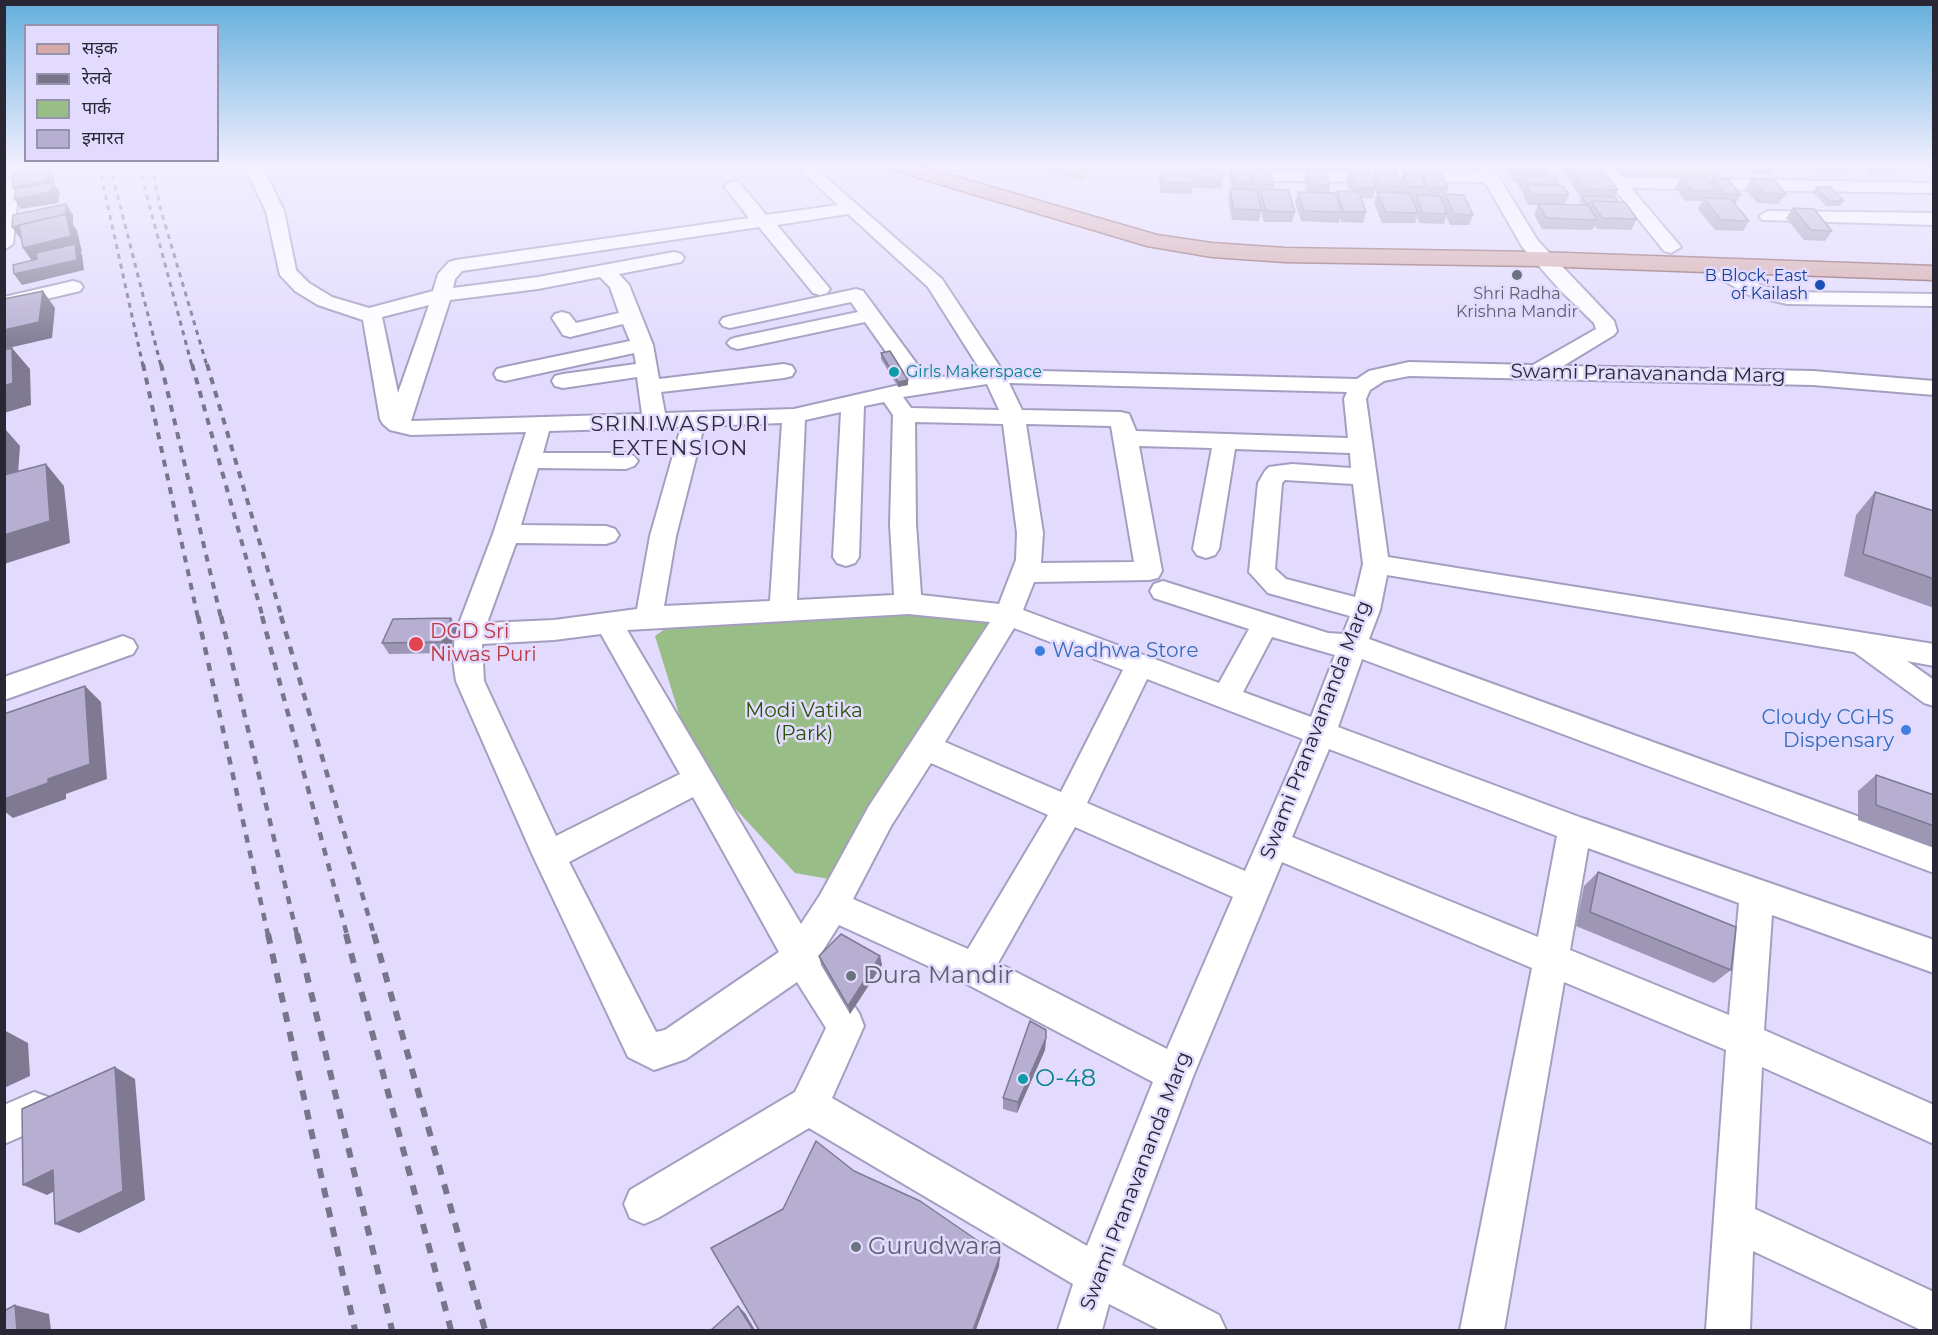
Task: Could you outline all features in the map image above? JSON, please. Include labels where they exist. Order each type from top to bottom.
[{"type":"main road","points":[[1112,228],[1155,241],[1212,250],[1285,255],[1671,248],[1934,257]]},
{"type":"main road","points":[[1193,228],[1223,234],[1285,239],[1527,251],[1712,266],[1934,273]]},
{"type":"street","points":[[4,244],[6,228]]},
{"type":"street","points":[[278,228],[286,271],[302,287],[326,302],[368,314],[442,295],[538,283],[674,258]]},
{"type":"street","points":[[398,425],[449,271],[464,263],[704,228]]},
{"type":"street","points":[[769,228],[820,289]]},
{"type":"street","points":[[540,424],[506,534],[469,634],[467,660],[470,681],[549,856],[641,1044],[654,1051],[673,1046],[786,969],[800,955],[832,906],[880,816],[967,685],[1008,615],[1029,560],[1030,533],[1013,416],[995,376],[949,301],[935,284],[874,228]]},
{"type":"street","points":[[1513,228],[1527,251],[1604,321],[1607,331],[1539,371]]},
{"type":"street","points":[[1655,228],[1671,248]]},
{"type":"street","points":[[1712,266],[1769,296],[1934,300]]},
{"type":"street","points":[[605,271],[619,285],[642,345],[654,419]]},
{"type":"street","points":[[4,303],[73,287]]},
{"type":"street","points":[[730,322],[856,295],[922,386]]},
{"type":"street","points":[[368,314],[375,325],[391,419],[398,425],[433,429],[654,419],[694,420],[794,416],[922,386],[995,376],[1361,386]]},
{"type":"street","points":[[738,343],[871,315]]},
{"type":"street","points":[[562,318],[570,331],[632,316]]},
{"type":"street","points":[[642,345],[513,382],[599,374],[648,378],[784,371]]},
{"type":"street","name":"Swami Pranavananda Marg","points":[[1080,1330],[1096,1275],[1175,1073],[1320,734],[1366,610],[1376,564],[1355,399],[1361,386],[1377,376],[1409,369],[1813,378],[1934,388]]},
{"type":"street","points":[[890,393],[904,415],[903,524],[908,604]]},
{"type":"street","points":[[846,557],[854,401]]},
{"type":"street","points":[[904,415],[1121,419],[1149,571],[1025,573]]},
{"type":"street","points":[[783,611],[794,416]]},
{"type":"street","points":[[649,617],[663,536],[694,420]]},
{"type":"street","points":[[1126,438],[1361,446]]},
{"type":"street","points":[[1206,549],[1225,440]]},
{"type":"street","points":[[527,460],[626,461]]},
{"type":"street","points":[[1366,477],[1278,473],[1270,483],[1262,572],[1277,586],[1366,610]]},
{"type":"street","points":[[506,534],[606,535]]},
{"type":"street","points":[[1376,564],[1934,655]]},
{"type":"street","points":[[1163,591],[1329,644],[1354,645],[1934,860]]},
{"type":"street","points":[[469,634],[554,630],[649,617],[908,604],[954,607],[1008,615],[1575,829],[1934,957]]},
{"type":"street","points":[[608,622],[800,955],[846,1026],[809,1106],[644,1204]]},
{"type":"street","points":[[1225,698],[1266,623]]},
{"type":"street","points":[[1861,644],[1934,694]]},
{"type":"street","points":[[4,689],[123,647]]},
{"type":"street","points":[[975,970],[1068,809],[1140,665]]},
{"type":"street","points":[[925,747],[1253,890]]},
{"type":"street","points":[[549,856],[699,779]]},
{"type":"street","points":[[1482,1330],[1549,959],[1575,829]]},
{"type":"street","points":[[1274,844],[1745,1040],[1934,1125]]},
{"type":"street","points":[[1728,1330],[1745,1040],[1757,893]]},
{"type":"street","points":[[832,906],[975,970],[1175,1073]]},
{"type":"street","points":[[809,1106],[1096,1275],[1204,1330]]},
{"type":"street","points":[[1735,1221],[1934,1314]]},
{"type":"green space","name":"Modi Vatika (Park)","points":[[946,608],[1001,624],[829,879],[795,873],[718,790],[688,743],[655,636],[683,616]]},
{"type":"building","points":[[20,228],[69,228],[71,236],[23,248]]},
{"type":"building","points":[[1810,228],[1830,228],[1832,231]]},
{"type":"building","points":[[75,244],[77,260],[14,274],[13,265],[37,259],[36,253]]},
{"type":"building","points":[[43,291],[39,322],[4,330],[4,299]]},
{"type":"building","points":[[12,348],[13,383],[4,386],[4,350]]},
{"type":"building","points":[[890,351],[908,380],[898,382],[881,353]]},
{"type":"building","points":[[46,464],[50,521],[4,535],[4,475]]},
{"type":"building","points":[[1875,492],[1934,511],[1934,579],[1863,554]]},
{"type":"building","points":[[451,618],[442,642],[382,643],[393,619]]},
{"type":"building","points":[[85,686],[90,764],[48,779],[48,783],[4,799],[4,714]]},
{"type":"building","points":[[1876,775],[1934,795],[1934,826],[1876,805]]},
{"type":"building","points":[[1598,872],[1736,927],[1731,970],[1590,912]]},
{"type":"building","name":"Dura Mandir","points":[[841,934],[880,956],[848,1006],[819,956]]},
{"type":"building","name":"O-48","points":[[1030,1021],[1046,1030],[1046,1038],[1018,1102],[1003,1098]]},
{"type":"building","points":[[115,1067],[123,1191],[55,1224],[53,1170],[23,1185],[22,1109]]},
{"type":"building","name":"Gurudwara","points":[[816,1141],[854,1171],[920,1201],[1000,1256],[973,1330],[759,1330],[711,1248],[783,1209]]},
{"type":"building","points":[[15,1305],[17,1330],[4,1330],[4,1311]]},
{"type":"building","points":[[738,1306],[753,1330],[711,1330]]},
{"type":"railway","points":[[113,228],[143,366]]},
{"type":"railway","points":[[126,228],[161,366]]},
{"type":"railway","points":[[156,228],[192,366]]},
{"type":"railway","points":[[166,228],[207,366]]},
{"type":"railway","points":[[143,364],[198,618]]},
{"type":"railway","points":[[161,364],[221,618]]},
{"type":"railway","points":[[192,364],[263,618]]},
{"type":"railway","points":[[207,364],[282,618]]},
{"type":"railway","points":[[198,616],[268,935]]},
{"type":"railway","points":[[221,616],[297,935]]},
{"type":"railway","points":[[262,616],[347,935]]},
{"type":"railway","points":[[281,616],[374,935]]},
{"type":"railway","points":[[268,934],[355,1330]]},
{"type":"railway","points":[[297,934],[392,1330]]},
{"type":"railway","points":[[346,934],[451,1330]]},
{"type":"railway","points":[[374,934],[485,1330]]},
{"type":"place","name":"Shri Radha Krishna Mandir","points":[[1517,275]]},
{"type":"place","name":"B Block, East of Kailash","points":[[1820,285]]},
{"type":"place","name":"Girls Makerspace","points":[[894,372]]},
{"type":"place","name":"DGD Sri Niwas Puri","points":[[416,644]]},
{"type":"place","name":"Wadhwa Store","points":[[1040,651]]},
{"type":"place","name":"Cloudy CGHS Dispensary","points":[[1906,730]]},
{"type":"place","name":"Dura Mandir","points":[[851,976]]},
{"type":"place","name":"O-48","points":[[1023,1079]]},
{"type":"place","name":"Gurudwara","points":[[856,1247]]},
{"type":"district","name":"SRINIWASPURI EXTENSION","points":[[680,437]]}]
